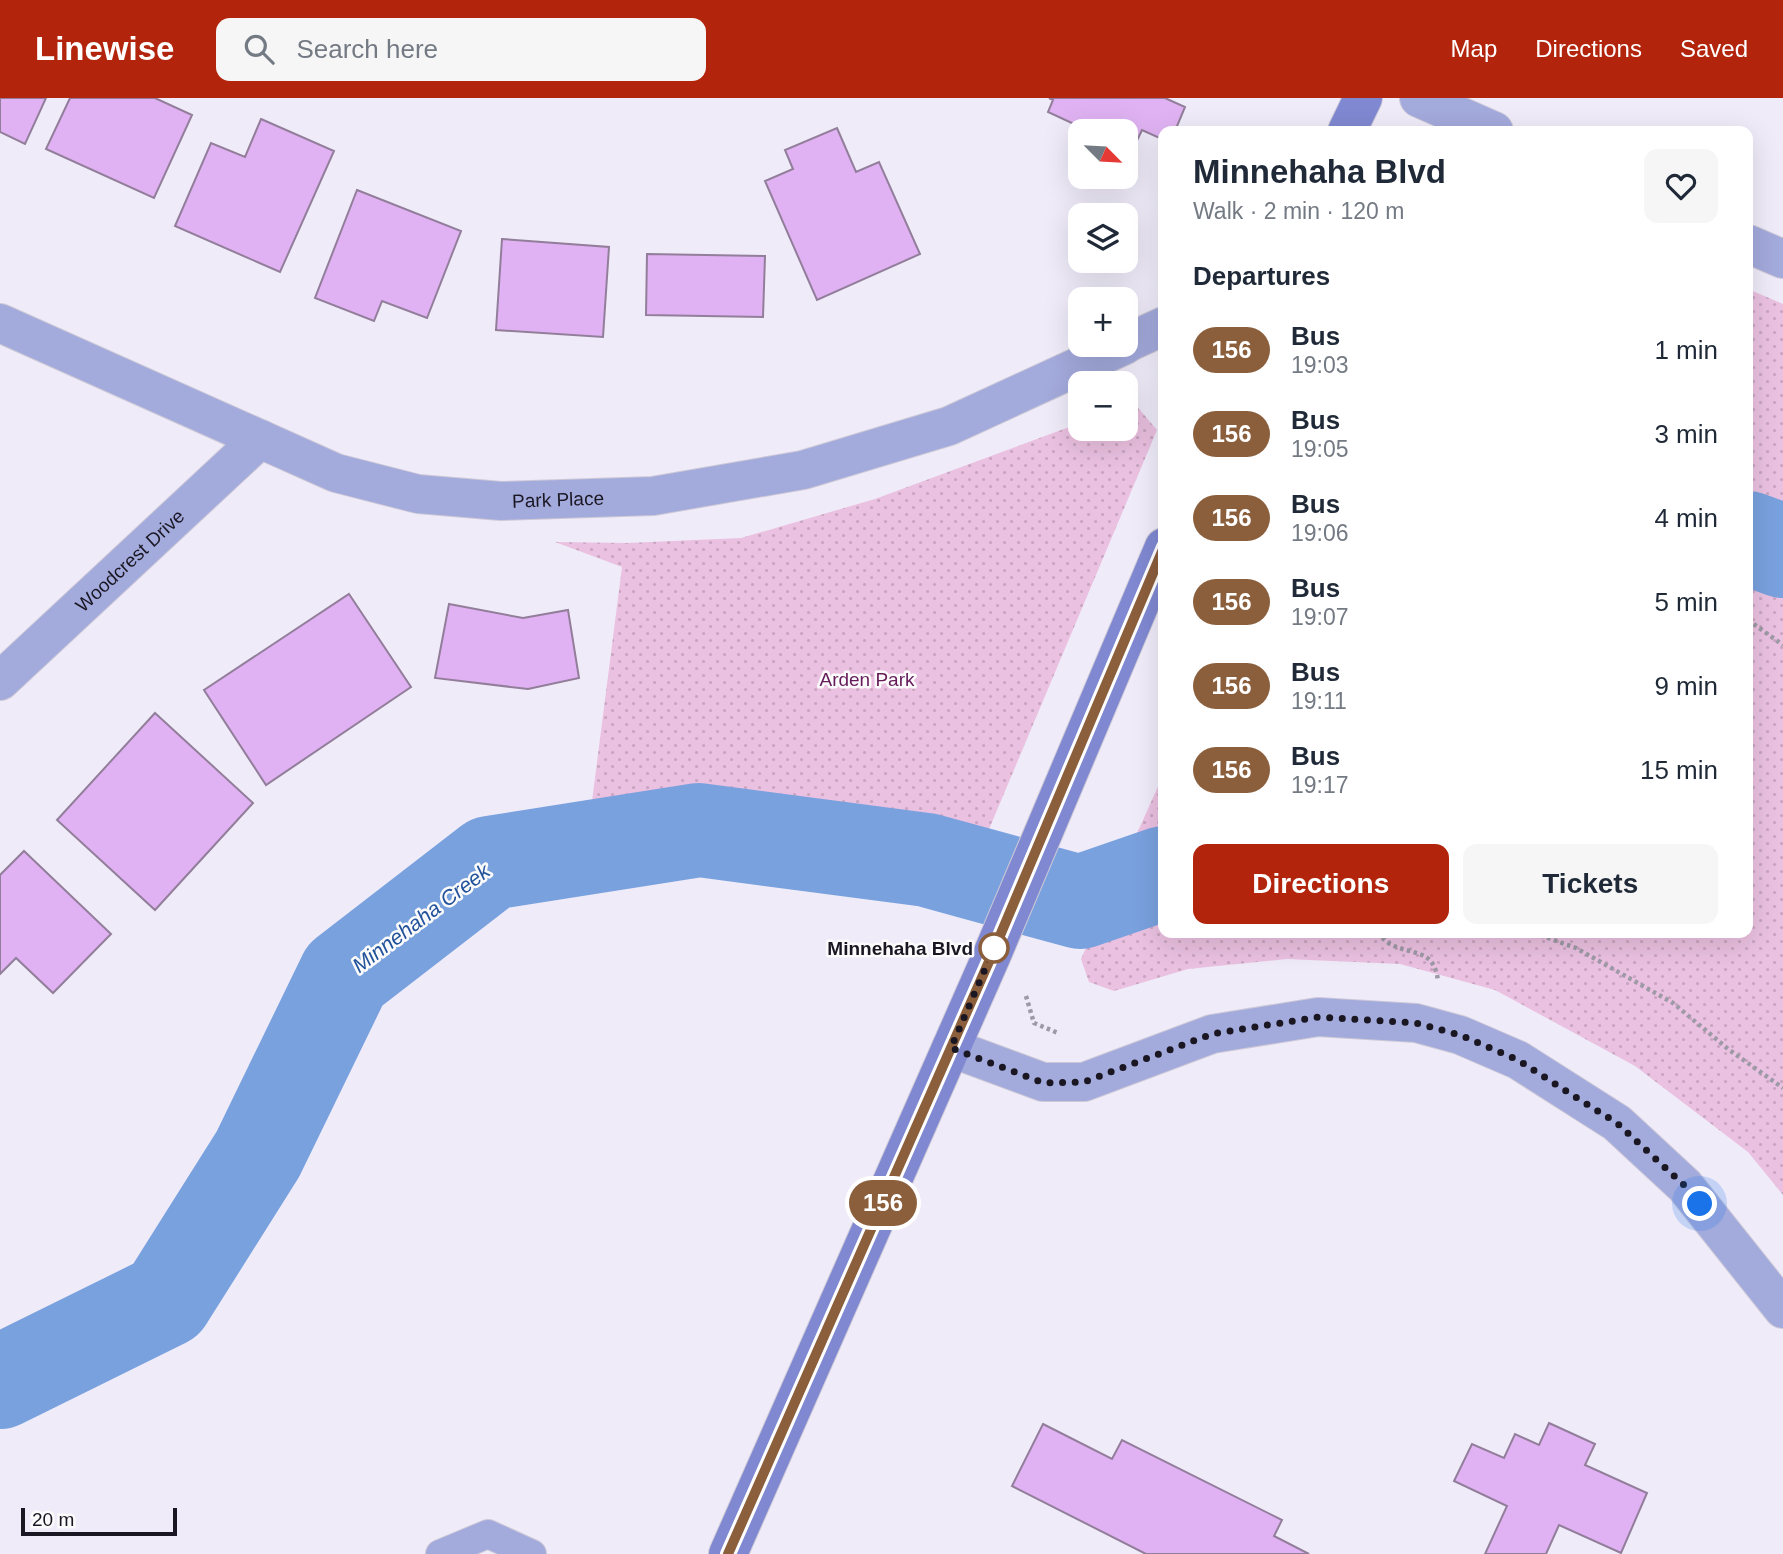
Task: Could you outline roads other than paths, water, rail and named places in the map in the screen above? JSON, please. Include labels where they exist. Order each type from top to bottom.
[{"type":"street","points":[[1349,126],[1363,98]]},
{"type":"street","points":[[1419,98],[1483,126]]},
{"type":"street","points":[[1753,246],[1783,259]]},
{"type":"street","name":"Park Place","points":[[0,323],[336,473],[418,495],[502,501],[653,496],[803,470],[949,426],[1099,357]]},
{"type":"street","name":"Park Place","points":[[1138,339],[1158,329]]},
{"type":"street","name":"Woodcrest Drive","points":[[0,681],[260,439]]},
{"type":"street","points":[[728,1554],[991,957],[1158,561]]},
{"type":"street","points":[[951,1048],[1044,1083],[1084,1082],[1212,1034],[1318,1017],[1416,1023],[1460,1035],[1518,1060],[1617,1123],[1685,1186],[1783,1309]]},
{"type":"lane","points":[[440,1554],[488,1534],[532,1554]]},
{"type":"waterway","name":"Minnehaha Creek","points":[[1753,540],[1783,551]]},
{"type":"waterway","name":"Minnehaha Creek","points":[[0,1382],[166,1300],[258,1154],[345,975],[490,863],[699,830],[927,860],[1080,902],[1158,875]]},
{"type":"place","name":"Minnehaha Blvd","points":[[994,948]]},
{"type":"park label","name":"Arden Park","points":[[867,679]]}]
